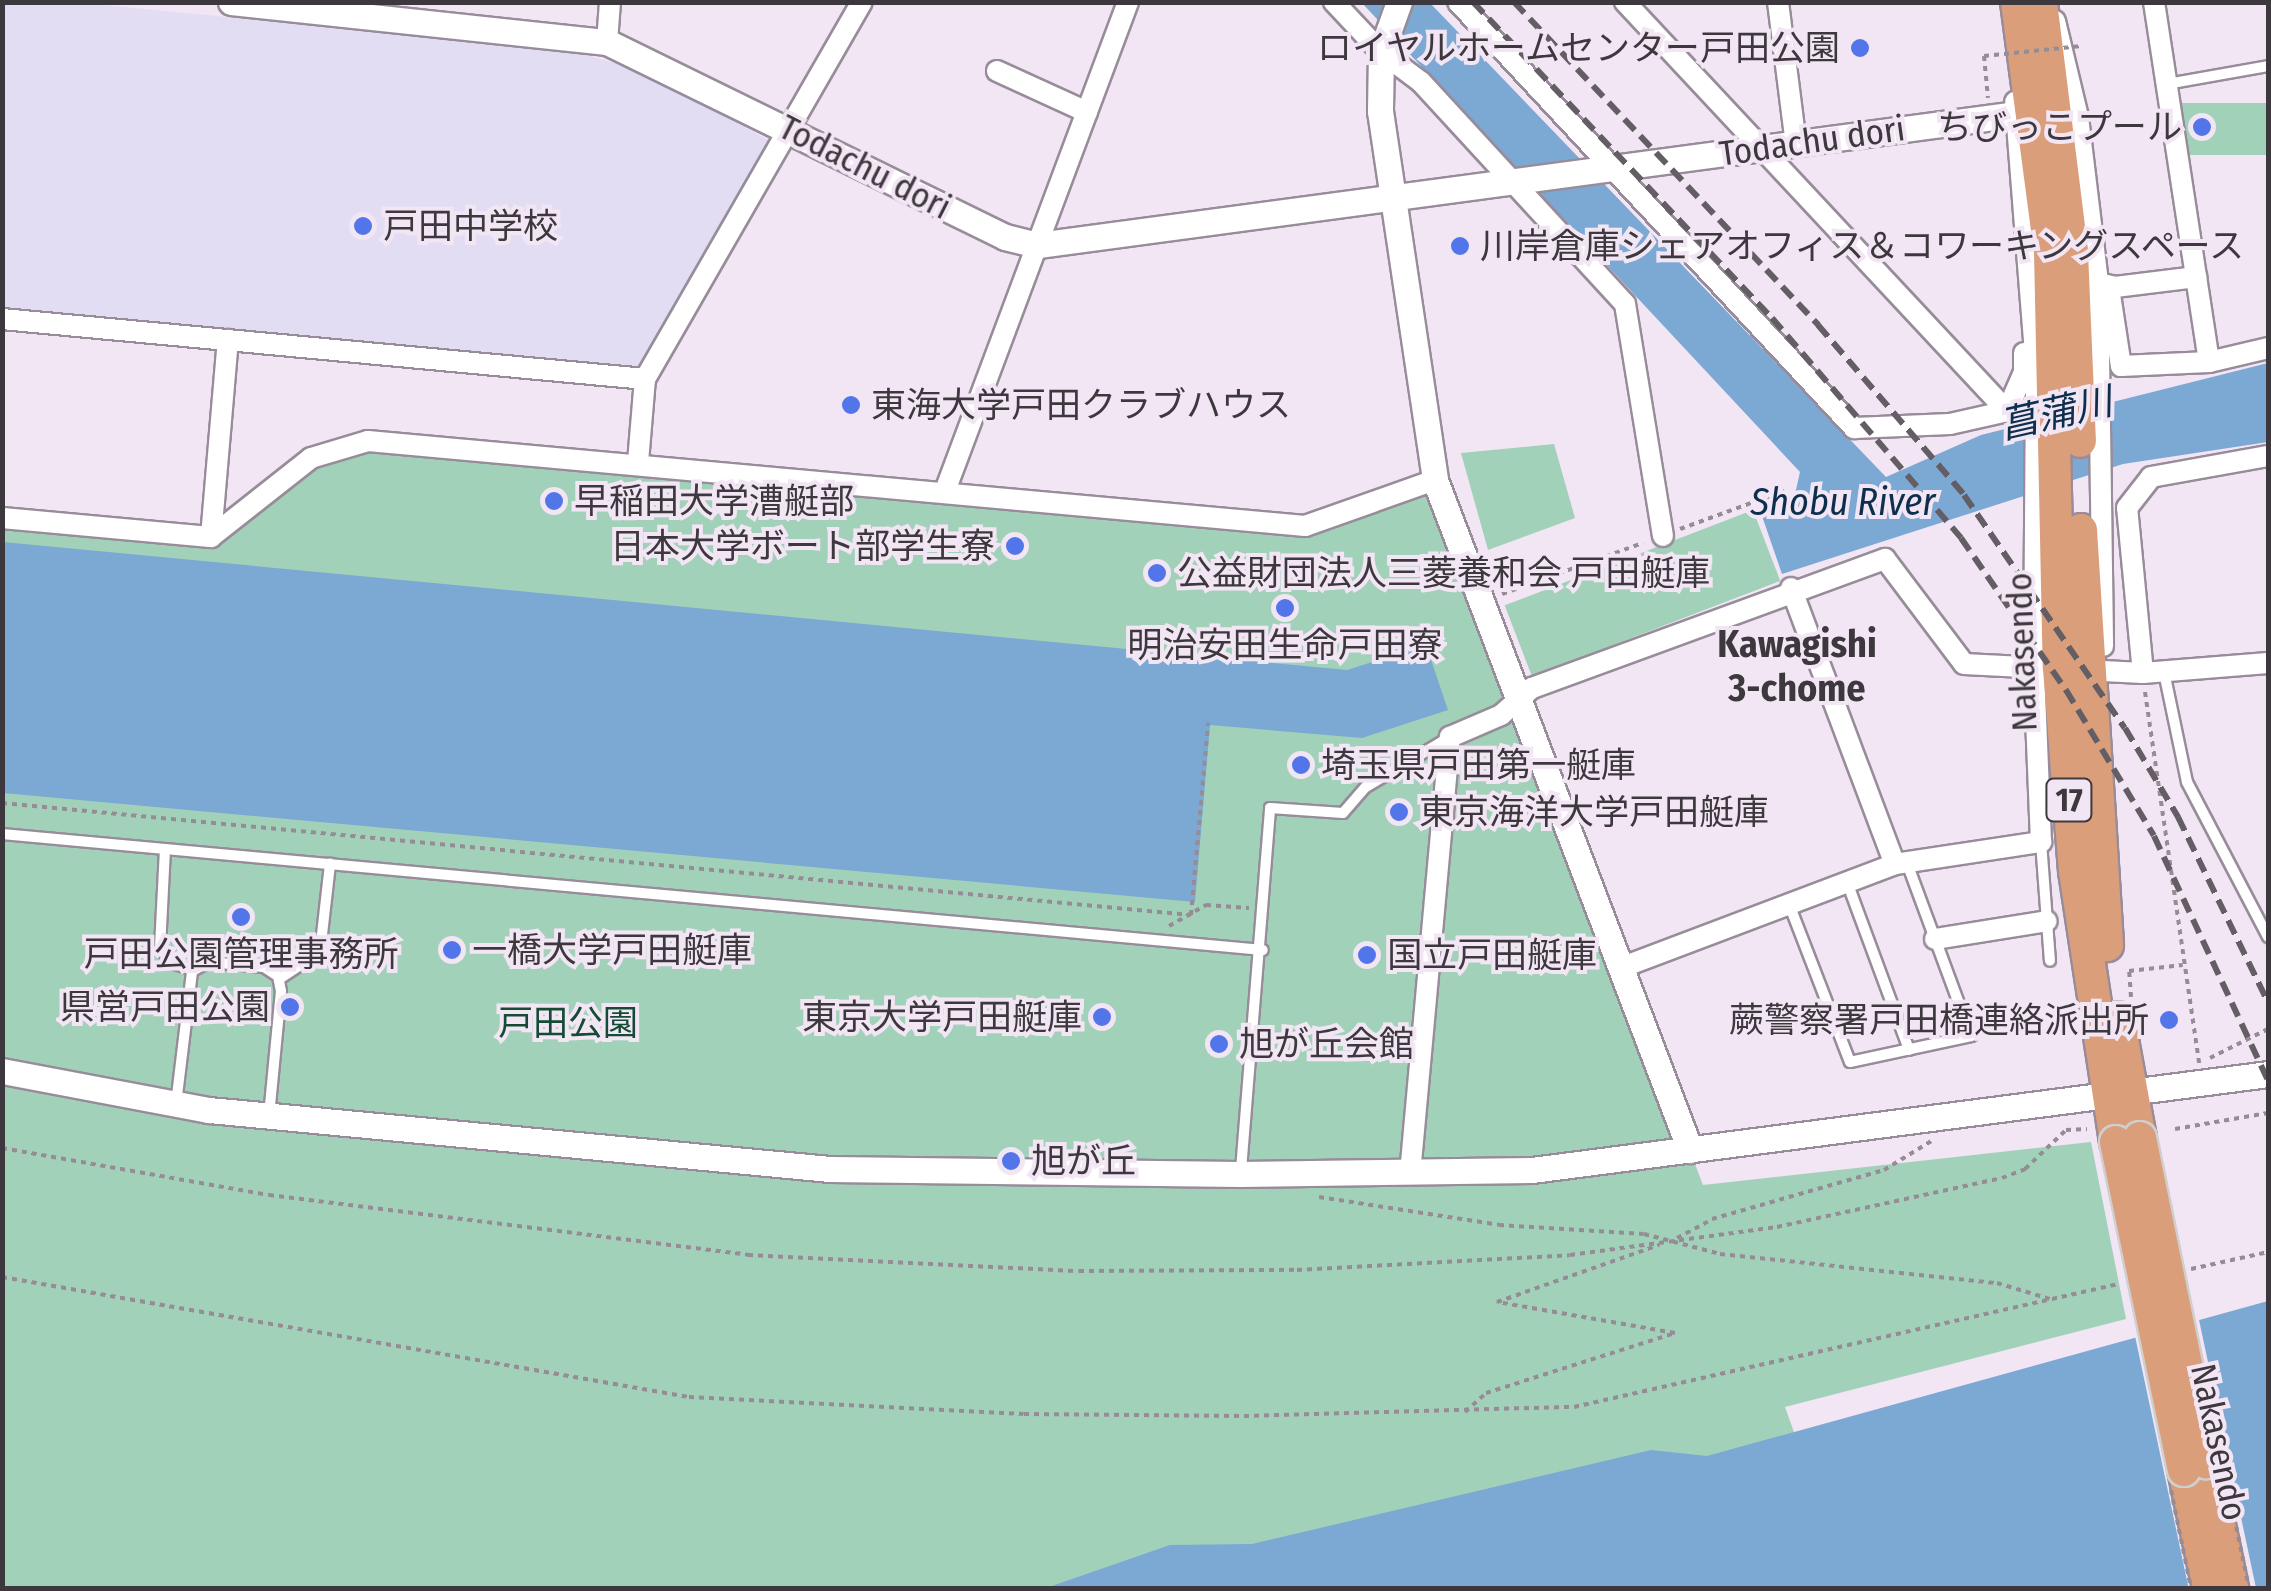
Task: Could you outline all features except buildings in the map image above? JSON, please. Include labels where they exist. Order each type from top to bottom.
[{"type":"highway","name":"Nakasendo","points":[[2016,2],[2080,497],[2070,669],[2074,870],[2120,1095],[2209,1588]]},
{"type":"highway","name":"Nakasendo","points":[[2042,2],[2072,252],[2068,394]]},
{"type":"highway","name":"Nakasendo","points":[[2128,1140],[2232,1588]]},
{"type":"street","name":"Todachu dori","points":[[231,2],[607,42],[1005,238],[1038,244],[2016,114]]},
{"type":"street","points":[[607,42],[610,2]]},
{"type":"street","points":[[638,462],[645,379],[862,2]]},
{"type":"street","points":[[946,490],[1128,2]]},
{"type":"street","points":[[1334,2],[1422,82],[1508,182],[1626,304],[1662,536]]},
{"type":"street","points":[[1399,2],[1382,46],[1380,111],[1435,480],[1690,1150]]},
{"type":"street","points":[[1458,2],[1854,428],[1950,424],[2007,412]]},
{"type":"street","points":[[1626,2],[1766,148],[2007,412]]},
{"type":"street","points":[[1778,2],[1796,144]]},
{"type":"street","points":[[2007,412],[2024,372],[2034,310],[2010,39],[2016,2]]},
{"type":"street","points":[[2042,2],[2059,28],[2121,366],[2209,362],[2268,348]]},
{"type":"street","points":[[2154,2],[2209,362]]},
{"type":"street","points":[[997,71],[1087,112]]},
{"type":"street","points":[[2104,284],[2196,277]]},
{"type":"street","points":[[1620,968],[1901,864],[2041,842],[2070,669],[2034,533],[2068,394],[2104,284]]},
{"type":"street","points":[[2034,310],[2068,394]]},
{"type":"street","points":[[2,319],[645,379]]},
{"type":"street","points":[[211,537],[228,340]]},
{"type":"street","points":[[2,518],[211,537],[311,458],[368,441],[638,462],[1305,526],[1435,480]]},
{"type":"street","points":[[2154,672],[2128,508],[2151,477],[2268,456]]},
{"type":"street","points":[[1410,1174],[1450,737],[1501,715],[1532,688],[1791,588],[1885,559],[1964,664],[2154,672],[2268,663]]},
{"type":"street","points":[[1791,588],[1901,864]]},
{"type":"street","points":[[1935,939],[2046,921]]},
{"type":"street","points":[[2,1071],[176,1105],[268,1116],[830,1169],[1240,1174],[1532,1170],[2268,1074]]},
{"type":"lane","points":[[2166,84],[2268,66]]},
{"type":"lane","points":[[2154,672],[2188,782],[2268,937]]},
{"type":"lane","points":[[1240,1174],[1263,950],[1270,808],[1343,813],[1366,787],[1450,737]]},
{"type":"lane","points":[[2,834],[1263,950]]},
{"type":"lane","points":[[2041,842],[2050,960]]},
{"type":"lane","points":[[165,849],[160,948],[172,963],[193,970],[209,962],[264,967],[279,978]]},
{"type":"lane","points":[[279,978],[320,952],[330,864]]},
{"type":"lane","points":[[1788,903],[1850,1062],[1971,1036],[1935,939],[1901,864]]},
{"type":"lane","points":[[1847,882],[1909,1050]]},
{"type":"lane","points":[[176,1105],[193,970]]},
{"type":"lane","points":[[268,1116],[279,978]]},
{"type":"path","points":[[1986,83],[1984,56],[2081,46]]},
{"type":"path","points":[[1479,603],[1784,491]]},
{"type":"path","points":[[2154,672],[2199,1063],[2268,1030]]},
{"type":"path","points":[[1191,915],[1208,723]]},
{"type":"path","points":[[2,803],[1191,915]]},
{"type":"path","points":[[314,845],[315,832]]},
{"type":"path","points":[[1149,939],[1206,905],[1265,909]]},
{"type":"path","points":[[2129,971],[2185,965]]},
{"type":"path","points":[[2175,1129],[2268,1113]]},
{"type":"path","points":[[1466,1412],[1486,1393],[1675,1333],[1497,1302],[1672,1240],[1712,1219],[1884,1170],[1934,1140],[1944,1119]]},
{"type":"path","points":[[2,1148],[166,1179],[590,1240],[871,1262],[1297,1270],[1506,1260],[1777,1228],[2024,1169],[2066,1130],[2082,1125]]},
{"type":"path","points":[[1309,1196],[1499,1225],[1672,1240],[1720,1254],[1996,1283],[2050,1299]]},
{"type":"path","points":[[2178,1272],[2268,1252]]},
{"type":"path","points":[[2,1277],[688,1397],[1024,1414],[1466,1412],[1574,1407],[2123,1283]]},
{"type":"shaded area","name":"戸田中学校","points":[[2,3],[81,3],[565,49],[639,70],[772,142],[643,366],[635,370],[3,310]]},
{"type":"green space","points":[[2178,103],[2268,103],[2268,155],[2178,155]]},
{"type":"green space","name":"戸田公園","points":[[384,442],[1305,526],[1435,480],[1703,1185],[2091,1142],[2126,1319],[1785,1407],[1850,1588],[3,1588],[3,518],[211,537],[311,458]]},
{"type":"green space","points":[[1554,444],[1575,518],[1488,550],[1461,453]]},
{"type":"green space","points":[[1753,510],[1780,581],[1532,676],[1505,605]]},
{"type":"water","name":"Shobu River","points":[[1362,3],[1430,3],[1886,477],[1981,435],[2268,363],[2268,442],[2123,464],[1782,574],[1762,516],[1793,503],[1800,472]]},
{"type":"water","points":[[3,542],[1347,670],[1426,645],[1448,710],[1362,738],[1210,725],[1195,902],[3,793]]},
{"type":"water","points":[[2268,1301],[2268,1588],[1046,1588],[1170,1545],[1252,1544],[1651,1450],[1707,1456]]},
{"type":"pier","points":[[2198,1315],[2256,1588],[2189,1588],[2133,1329]]},
{"type":"railway","points":[[1473,2],[1772,318],[1961,538],[2066,690],[2154,836],[2268,1080]]},
{"type":"railway","points":[[1514,2],[1818,325],[1964,495],[2125,728],[2178,817],[2268,1002]]},
{"type":"place","name":"ロイヤルホームセンター戸田公園","points":[[1860,48]]},
{"type":"place","name":"ちびっこプール","points":[[2202,127]]},
{"type":"place","name":"戸田中学校","points":[[363,226]]},
{"type":"place","name":"川岸倉庫シェアオフィス＆コワーキングスペース","points":[[1460,246]]},
{"type":"place","name":"東海大学戸田クラブハウス","points":[[851,405]]},
{"type":"place","name":"早稲田大学漕艇部","points":[[554,501]]},
{"type":"place","name":"日本大学ボート部学生寮","points":[[1015,546]]},
{"type":"place","name":"公益財団法人三菱養和会 戸田艇庫","points":[[1157,573]]},
{"type":"place","name":"明治安田生命戸田寮","points":[[1285,608]]},
{"type":"place","name":"埼玉県戸田第一艇庫","points":[[1301,765]]},
{"type":"place","name":"東京海洋大学戸田艇庫","points":[[1399,812]]},
{"type":"place","name":"戸田公園管理事務所","points":[[241,917]]},
{"type":"place","name":"一橋大学戸田艇庫","points":[[452,950]]},
{"type":"place","name":"国立戸田艇庫","points":[[1367,955]]},
{"type":"place","name":"県営戸田公園","points":[[290,1007]]},
{"type":"place","name":"東京大学戸田艇庫","points":[[1102,1017]]},
{"type":"place","name":"蕨警察署戸田橋連絡派出所","points":[[2169,1020]]},
{"type":"place","name":"旭が丘会館","points":[[1219,1044]]},
{"type":"place","name":"旭が丘","points":[[1011,1161]]},
{"type":"district","name":"Kawagishi 3-chome","points":[[1797,667]]},
{"type":"water label","name":"菖蒲川","points":[[2056,414]]}]
